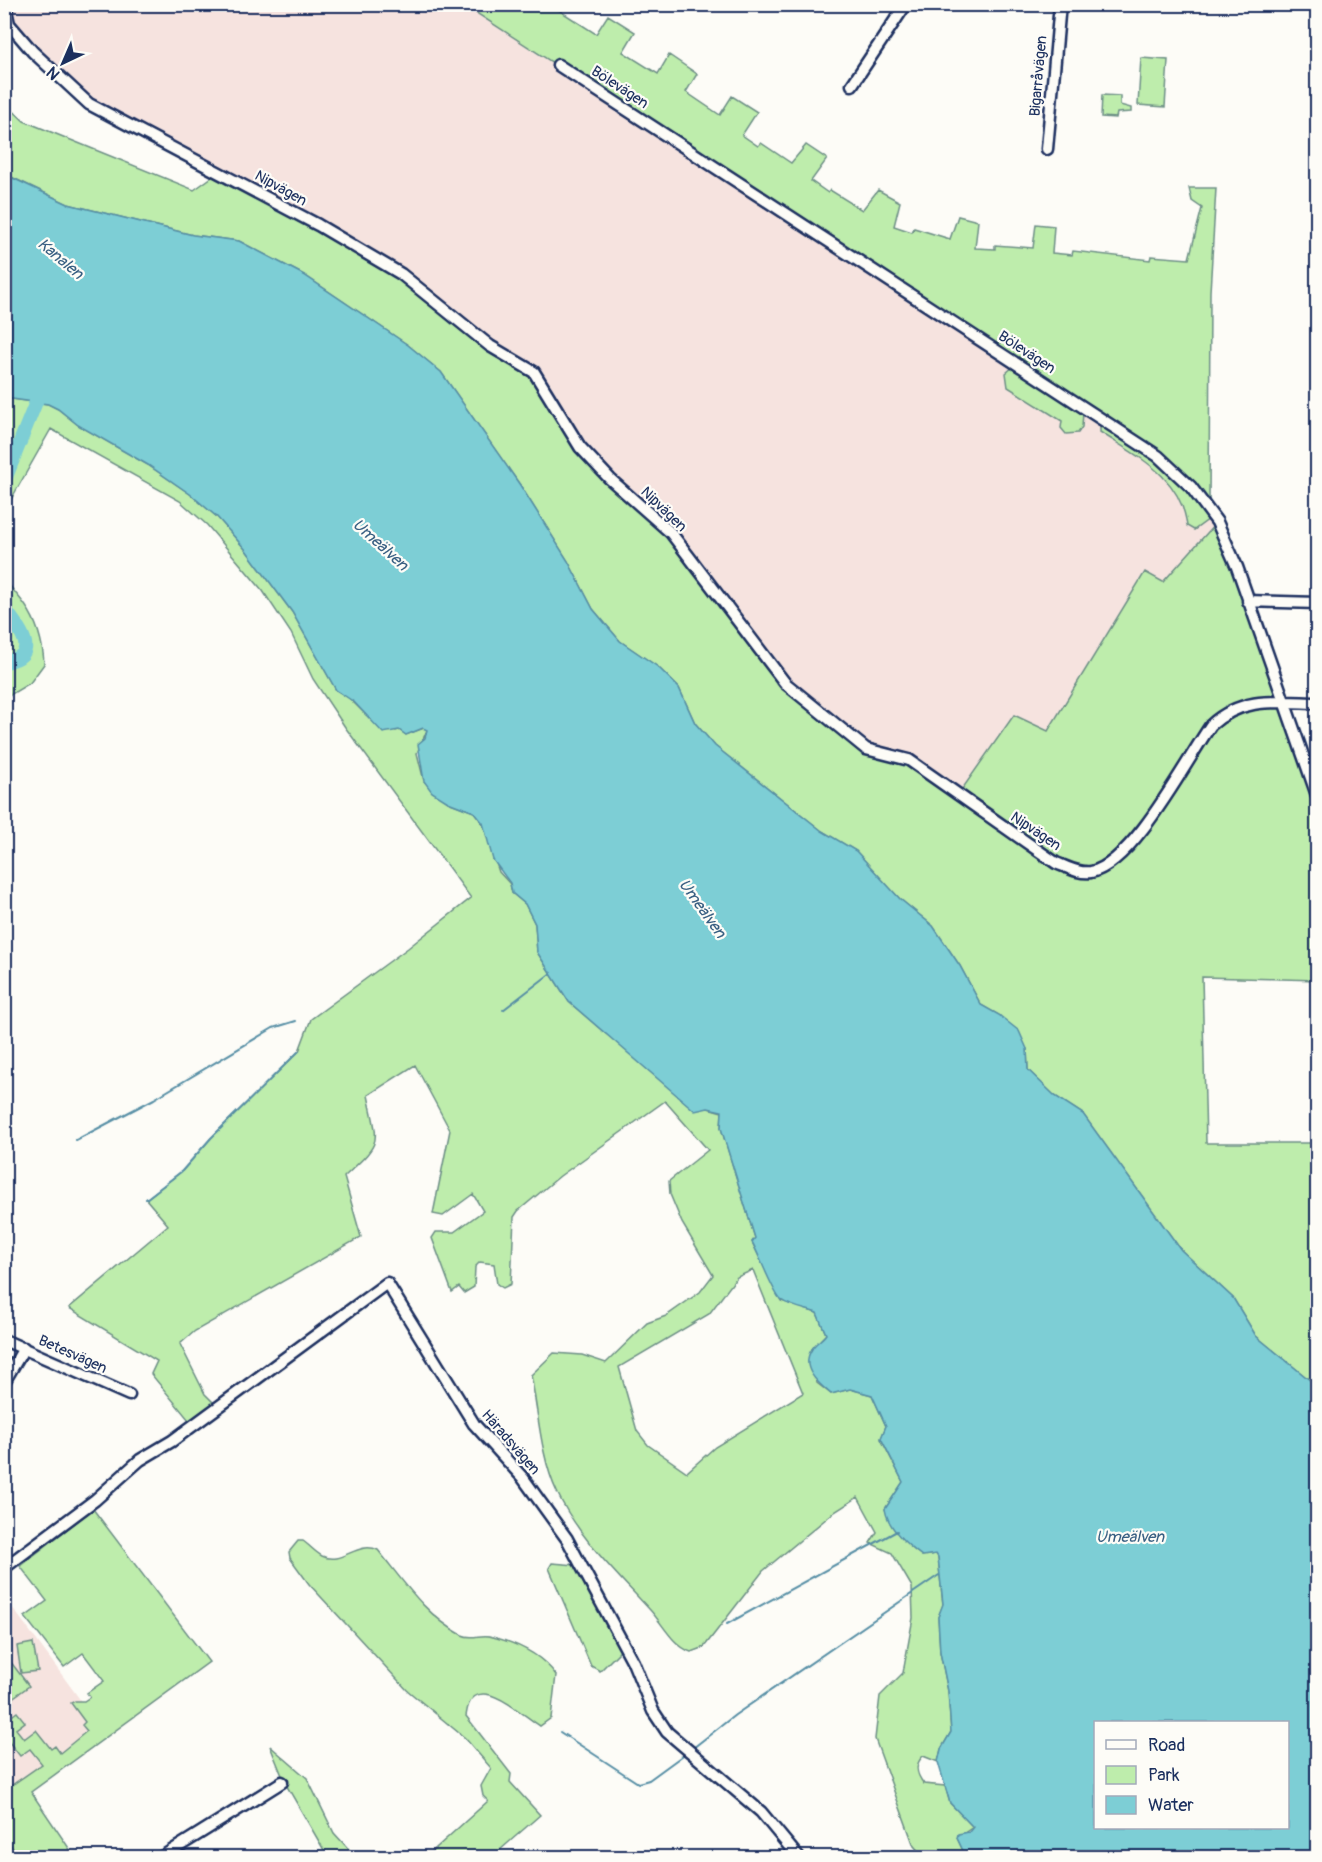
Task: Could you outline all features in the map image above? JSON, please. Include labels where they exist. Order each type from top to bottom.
[{"type":"street","name":"Nipvägen","points":[[9,4],[6,10],[9,24],[33,51],[89,104],[298,215],[401,274],[490,346],[524,364],[534,372],[580,447],[610,479],[671,532],[785,683],[866,749],[909,760],[1056,863],[1074,870],[1090,872],[1106,866],[1123,854],[1146,824],[1211,725],[1225,712],[1252,703],[1317,703]]},
{"type":"street","points":[[852,85],[906,4]]},
{"type":"street","name":"Bigarråvägen","points":[[1047,149],[1060,4]]},
{"type":"street","name":"Bölevägen","points":[[558,65],[1158,456],[1209,508],[1237,567],[1317,798]]},
{"type":"street","points":[[1248,601],[1317,603]]},
{"type":"street","name":"Häradsvägen","points":[[4,1568],[95,1500],[109,1485],[148,1454],[172,1442],[387,1283],[474,1424],[523,1479],[567,1539],[633,1662],[653,1711],[667,1732],[761,1812],[799,1857]]},
{"type":"street","name":"Betesvägen","points":[[4,1340],[129,1395]]},
{"type":"street","points":[[4,1382],[24,1348]]},
{"type":"street","points":[[160,1857],[282,1782]]},
{"type":"shaded area","points":[[9,4],[464,5],[1158,456],[1217,522],[1163,583],[1145,572],[1048,731],[1014,715],[958,796],[866,749],[785,683],[610,479],[490,346],[432,297],[99,109],[9,24]]},
{"type":"shaded area","points":[[4,1596],[98,1724],[62,1755],[4,1794]]},
{"type":"green space","points":[[464,5],[551,5],[596,34],[608,15],[635,32],[623,52],[658,74],[669,55],[697,74],[686,92],[720,115],[732,96],[757,112],[742,135],[758,146],[761,143],[791,163],[806,145],[827,159],[811,181],[828,193],[830,190],[862,210],[878,190],[900,202],[894,226],[912,232],[914,228],[950,239],[958,216],[978,221],[975,248],[995,249],[995,245],[1033,248],[1036,224],[1054,226],[1052,253],[1072,255],[1073,251],[1150,260],[1151,256],[1189,259],[1202,208],[1192,201],[1189,188],[1216,188],[1210,292],[1209,508],[1158,456]]},
{"type":"green space","points":[[1141,58],[1168,60],[1165,107],[1138,105]]},
{"type":"green space","points":[[1102,95],[1120,96],[1120,105],[1131,108],[1131,112],[1117,113],[1116,118],[1101,117]]},
{"type":"green space","points":[[4,102],[24,121],[194,190],[219,172],[401,274],[459,322],[524,364],[580,447],[671,533],[785,683],[866,749],[909,760],[958,795],[1014,715],[1048,731],[1145,572],[1163,582],[1217,522],[1317,798],[1318,980],[1202,977],[1206,1143],[1317,1143],[1317,1386],[1256,1336],[1233,1298],[1181,1250],[1083,1114],[1055,1096],[1028,1070],[1027,1049],[999,1015],[981,1005],[960,966],[933,926],[900,899],[856,851],[822,831],[715,746],[695,723],[679,688],[658,667],[620,641],[593,609],[568,561],[520,485],[441,372],[408,345],[304,275],[239,241],[193,235],[68,204],[5,174]]},
{"type":"green space","points":[[1014,366],[1083,412],[1082,427],[1078,433],[1066,434],[1061,428],[1062,421],[1008,387],[1006,373]]},
{"type":"green space","points":[[5,398],[48,404],[58,409],[78,425],[148,465],[190,494],[217,517],[246,550],[292,612],[336,690],[347,696],[366,715],[396,731],[399,730],[406,735],[424,728],[427,730],[417,753],[424,781],[448,802],[474,812],[483,824],[499,872],[510,884],[512,893],[525,904],[535,924],[537,952],[569,1002],[606,1034],[708,1108],[722,1112],[721,1128],[755,1238],[752,1242],[781,1301],[817,1313],[826,1334],[812,1349],[817,1383],[831,1394],[850,1389],[872,1395],[886,1426],[881,1439],[903,1482],[885,1509],[900,1536],[916,1551],[922,1556],[936,1554],[938,1557],[943,1605],[938,1617],[940,1652],[948,1691],[951,1732],[941,1749],[938,1762],[923,1756],[918,1763],[917,1770],[924,1784],[945,1786],[950,1803],[973,1827],[957,1838],[966,1857],[924,1857],[914,1846],[875,1739],[880,1696],[903,1673],[913,1618],[912,1587],[892,1553],[870,1543],[877,1532],[858,1497],[833,1513],[763,1571],[704,1647],[691,1652],[674,1640],[587,1540],[557,1492],[547,1465],[531,1375],[554,1353],[582,1355],[606,1363],[647,1323],[666,1316],[700,1292],[713,1275],[682,1223],[670,1194],[669,1181],[708,1150],[665,1101],[560,1176],[518,1211],[514,1217],[511,1284],[503,1288],[497,1284],[494,1264],[480,1262],[475,1267],[474,1287],[464,1293],[459,1287],[452,1292],[432,1238],[436,1232],[454,1232],[483,1211],[473,1194],[443,1216],[433,1214],[450,1130],[415,1065],[368,1095],[375,1141],[366,1156],[344,1177],[361,1237],[195,1331],[180,1344],[205,1394],[215,1404],[193,1425],[151,1374],[157,1361],[69,1308],[168,1225],[146,1199],[182,1171],[211,1138],[299,1051],[311,1019],[408,948],[471,898],[345,727],[313,679],[291,633],[263,591],[207,525],[180,501],[51,429],[5,510]],"holes":[[[753,1270],[803,1393],[715,1447],[687,1472],[648,1445],[637,1431],[619,1367],[709,1314],[737,1277]]]},
{"type":"green space","points":[[1103,427],[1132,442],[1162,466],[1209,519],[1194,530],[1187,526],[1183,509],[1167,481],[1143,460],[1100,432],[1100,428]]},
{"type":"green space","points":[[5,578],[33,618],[41,641],[44,664],[30,683],[5,698]]},
{"type":"green space","points":[[93,1509],[209,1662],[31,1792],[75,1857],[18,1857],[5,1836],[5,1790],[42,1764],[30,1749],[20,1756],[5,1737],[5,1721],[17,1712],[25,1722],[16,1729],[24,1739],[36,1730],[51,1749],[55,1746],[60,1753],[87,1731],[82,1725],[85,1722],[71,1703],[84,1701],[90,1697],[87,1693],[104,1681],[83,1653],[64,1667],[25,1617],[47,1601],[20,1566]]},
{"type":"green space","points":[[298,1541],[303,1541],[322,1556],[329,1558],[336,1558],[363,1548],[378,1550],[426,1608],[449,1627],[462,1635],[489,1636],[517,1645],[543,1661],[556,1675],[551,1718],[540,1726],[510,1705],[487,1694],[478,1695],[470,1702],[466,1716],[511,1774],[510,1782],[540,1815],[492,1857],[426,1857],[488,1801],[483,1796],[481,1786],[491,1768],[465,1738],[407,1690],[309,1584],[290,1558],[289,1552]]},
{"type":"green space","points":[[552,1563],[576,1565],[621,1650],[600,1671],[591,1666],[549,1568]]},
{"type":"green space","points":[[33,1643],[38,1671],[21,1673],[17,1646]]},
{"type":"green space","points":[[10,1661],[29,1686],[11,1699],[5,1691],[5,1666]]},
{"type":"green space","points":[[270,1746],[307,1778],[334,1833],[356,1857],[328,1857],[285,1783]]},
{"type":"water","name":"Umeälven","points":[[4,174],[68,204],[193,235],[239,241],[304,275],[408,345],[441,372],[520,485],[568,561],[593,609],[620,641],[658,667],[679,688],[695,723],[715,746],[822,831],[856,851],[900,899],[933,926],[960,966],[981,1005],[999,1015],[1019,1031],[1027,1049],[1028,1070],[1055,1096],[1083,1114],[1181,1250],[1233,1298],[1256,1336],[1317,1386],[1318,1467],[1314,1491],[1318,1504],[1317,1857],[966,1857],[957,1838],[958,1834],[969,1832],[973,1827],[950,1803],[938,1762],[941,1749],[951,1732],[948,1691],[940,1652],[938,1617],[943,1604],[938,1557],[936,1554],[922,1556],[916,1552],[899,1536],[887,1516],[885,1509],[903,1482],[881,1438],[886,1426],[872,1395],[850,1389],[831,1394],[816,1380],[809,1369],[809,1356],[813,1347],[826,1334],[817,1313],[781,1300],[770,1282],[752,1242],[755,1238],[721,1128],[722,1111],[708,1108],[695,1111],[569,1002],[537,952],[535,924],[525,904],[512,893],[510,883],[493,860],[483,823],[474,812],[448,802],[432,792],[424,781],[418,744],[425,738],[427,730],[423,728],[406,735],[399,730],[383,733],[354,702],[336,690],[292,612],[246,550],[217,517],[190,494],[148,465],[78,425],[48,404],[5,398]]},
{"type":"waterway","points":[[4,482],[42,387]]},
{"type":"waterway","points":[[4,608],[21,632],[25,647],[23,654],[16,659],[4,662]]},
{"type":"waterway","points":[[503,1010],[551,973]]},
{"type":"waterway","points":[[76,1140],[154,1099],[273,1028],[296,1021]]},
{"type":"waterway","points":[[146,1199],[182,1171],[211,1138],[299,1051]]},
{"type":"waterway","points":[[727,1624],[897,1531]]},
{"type":"waterway","points":[[693,1748],[735,1715],[939,1575]]},
{"type":"waterway","points":[[560,1732],[638,1783],[649,1780],[686,1753]]},
{"type":"water label","name":"Kanalen","points":[[61,258]]}]
